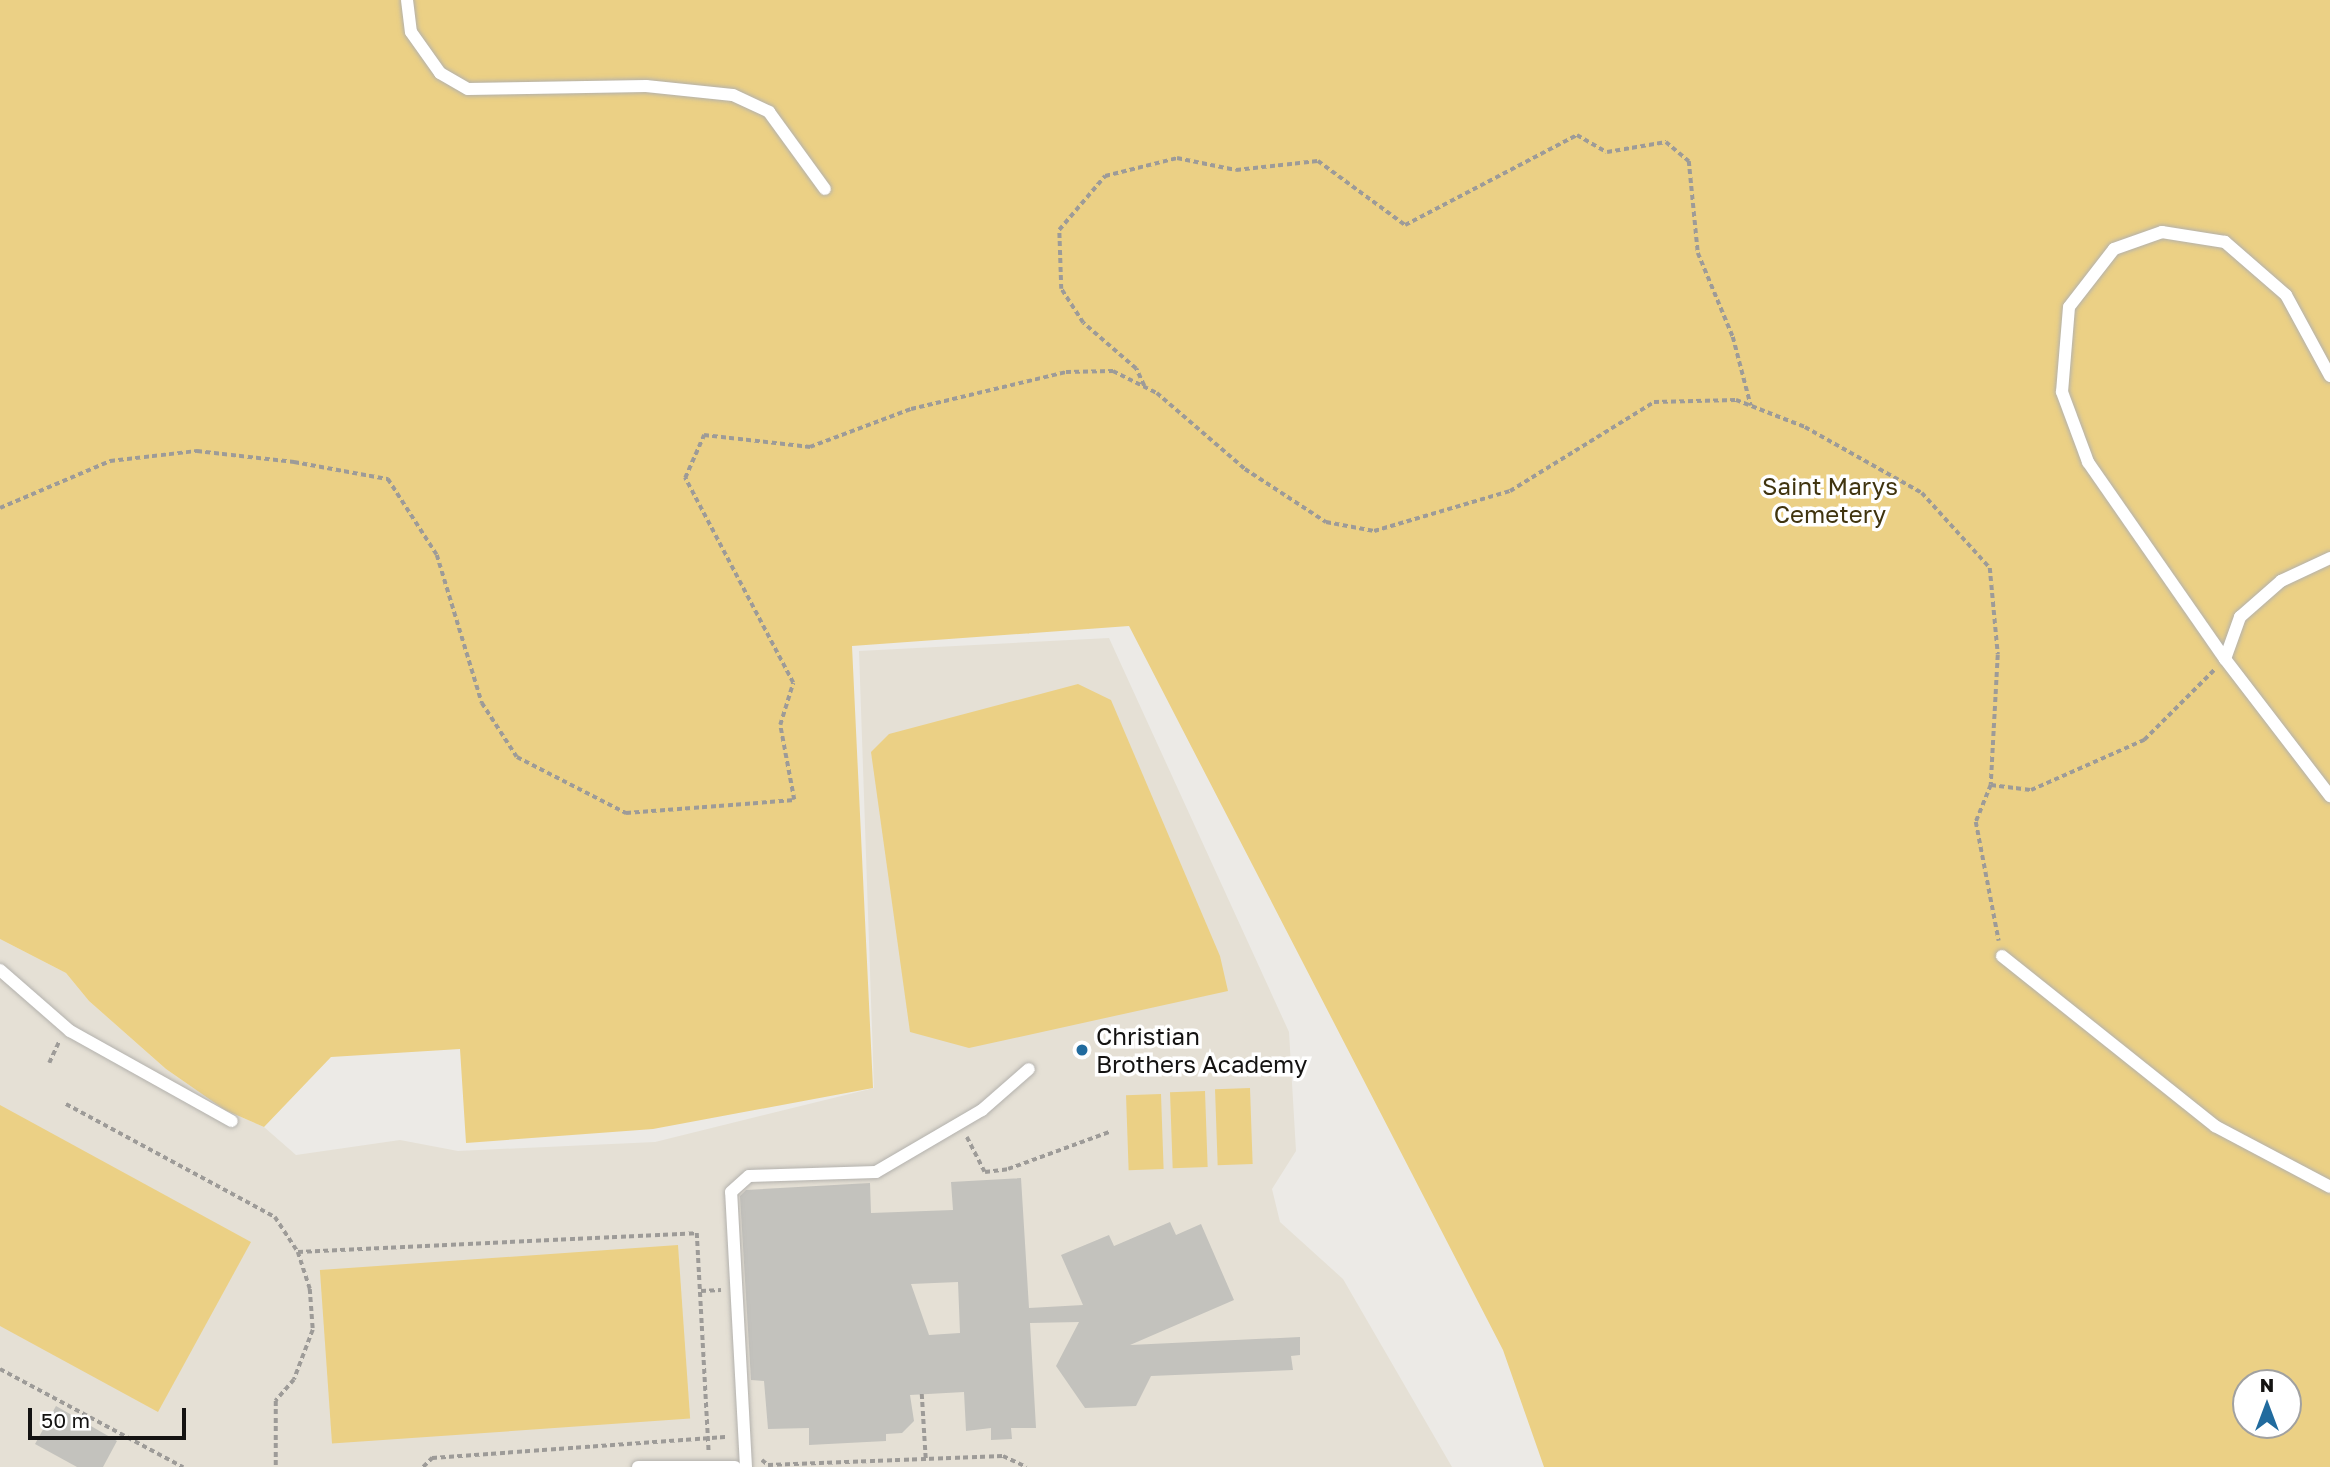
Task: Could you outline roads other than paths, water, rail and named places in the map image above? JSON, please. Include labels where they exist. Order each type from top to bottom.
[{"type":"lane","points":[[407,0],[411,32],[440,73],[468,89],[646,86],[733,95],[769,112],[825,190]]},
{"type":"lane","points":[[2330,376],[2286,295],[2225,242],[2162,232],[2114,249],[2069,307],[2062,392],[2088,462],[2225,659],[2330,796]]},
{"type":"lane","points":[[2225,659],[2240,617],[2281,581],[2330,558]]},
{"type":"lane","points":[[2001,956],[2215,1126],[2330,1187]]},
{"type":"lane","points":[[0,970],[67,1028],[232,1121]]},
{"type":"lane","points":[[746,1467],[732,1192],[749,1176],[876,1172],[960,1122],[1029,1069]]},
{"type":"lane","points":[[638,1467],[709,1464],[736,1467]]},
{"type":"place","name":"Christian Brothers Academy","points":[[1082,1050]]},
{"type":"park label","name":"Saint Marys Cemetery","points":[[1830,500]]}]
